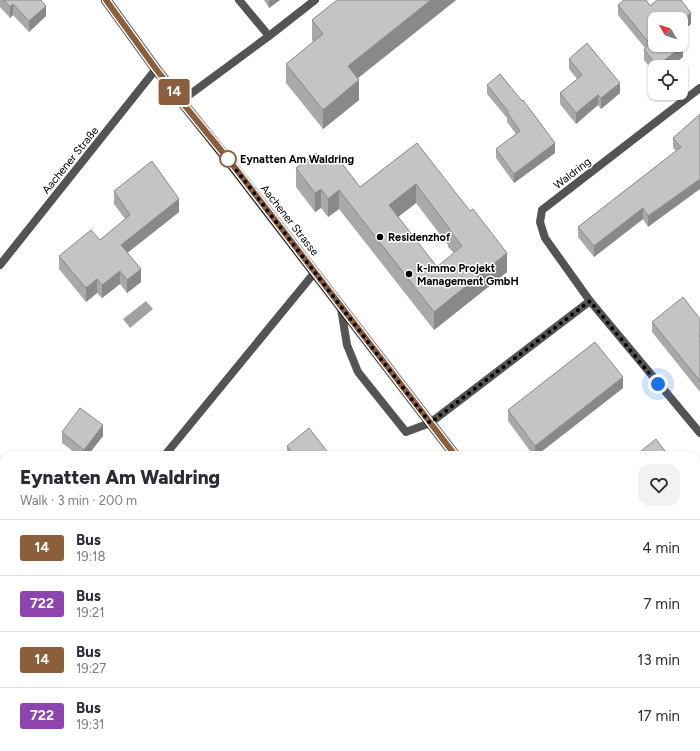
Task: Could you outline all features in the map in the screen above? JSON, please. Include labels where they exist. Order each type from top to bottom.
[{"type":"main road","name":"Aachener Strasse","points":[[106,0],[156,69],[229,160],[452,451]]},
{"type":"street","points":[[239,0],[269,36]]},
{"type":"street","points":[[181,101],[315,0]]},
{"type":"street","name":"Aachener Straße","points":[[0,265],[156,69]]},
{"type":"street","name":"Waldring","points":[[700,88],[542,210],[540,222],[545,238],[590,301],[700,433]]},
{"type":"street","points":[[167,451],[315,272]]},
{"type":"street","points":[[341,305],[347,345],[358,372],[406,432],[430,423],[590,301]]},
{"type":"shaded area","points":[[146,301],[153,309],[130,328],[123,319]]},
{"type":"building","points":[[4,0],[41,0],[46,6],[29,21],[13,4],[10,7]]},
{"type":"building","points":[[337,0],[431,0],[348,66],[359,80],[323,110],[286,64],[323,34],[312,20]]},
{"type":"building","points":[[624,0],[646,0],[650,6],[657,0],[681,0],[691,13],[688,15],[688,12],[648,12],[648,42],[618,5]]},
{"type":"building","points":[[587,43],[620,83],[601,98],[598,95],[576,113],[560,93],[582,75],[569,59]]},
{"type":"building","points":[[648,46],[648,52],[675,52],[665,60],[652,60],[644,49]]},
{"type":"building","points":[[500,74],[522,101],[523,100],[555,143],[514,174],[496,149],[520,131],[507,112],[508,111],[487,85]]},
{"type":"building","points":[[700,114],[700,179],[648,216],[643,208],[594,246],[578,227],[681,147],[673,138]]},
{"type":"building","points":[[417,143],[470,211],[473,209],[507,253],[434,312],[339,190],[328,199],[321,189],[315,193],[296,168],[316,153],[325,165],[337,157],[360,187]],"holes":[[[416,184],[462,246],[437,267],[389,205]]]},
{"type":"building","points":[[152,161],[179,199],[121,245],[141,269],[127,280],[120,271],[102,285],[97,279],[86,288],[59,256],[91,230],[100,240],[130,215],[114,191]]},
{"type":"building","points":[[683,297],[700,319],[700,381],[652,322]]},
{"type":"building","points":[[595,342],[623,377],[535,446],[508,410]]},
{"type":"building","points":[[80,408],[103,425],[84,450],[62,432]]},
{"type":"building","points":[[309,428],[327,451],[291,451],[287,446]]},
{"type":"building","points":[[656,439],[665,451],[641,451]]},
{"type":"bus line","name":"14","points":[[106,0],[156,69],[229,160],[452,451]]},
{"type":"place","name":"Eynatten Am Waldring","points":[[228,159]]},
{"type":"place","name":"Residenzhof","points":[[380,237]]},
{"type":"place","name":"k-immo Projekt Management GmbH","points":[[409,274]]},
{"type":"route","points":[[228,159],[430,423],[590,301],[658,384]]}]
